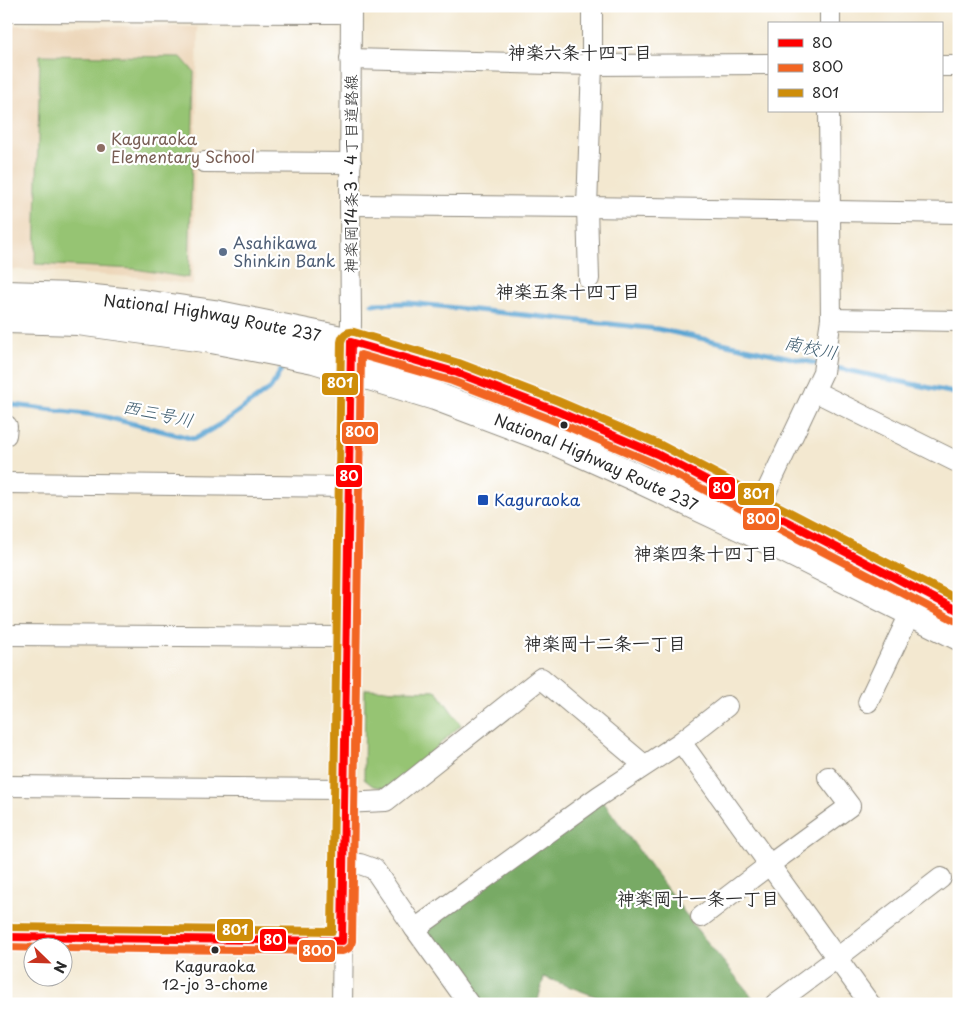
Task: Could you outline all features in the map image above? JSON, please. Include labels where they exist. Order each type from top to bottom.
[{"type":"highway","name":"National Highway Route 237","points":[[6,295],[74,297],[214,314],[351,342],[455,372],[554,410],[657,454],[753,519]]},
{"type":"highway","name":"National Highway Route 237","points":[[6,318],[78,321],[212,339],[314,359],[435,396],[753,519],[916,601],[957,626]]},
{"type":"street","points":[[7,6],[6,12],[338,12],[351,9]]},
{"type":"street","points":[[590,280],[586,207],[592,65],[592,6]]},
{"type":"street","points":[[830,6],[830,22]]},
{"type":"street","name":"神楽岡14条3・4丁目道路線","points":[[342,1004],[351,342],[351,9]]},
{"type":"street","points":[[350,59],[592,65],[768,64]]},
{"type":"street","points":[[942,66],[959,66]]},
{"type":"street","points":[[753,519],[814,392],[824,364],[831,318],[829,112]]},
{"type":"street","points":[[204,162],[351,163]]},
{"type":"street","points":[[350,205],[959,213]]},
{"type":"street","points":[[831,318],[959,321]]},
{"type":"street","points":[[814,392],[959,463]]},
{"type":"street","points":[[6,435],[7,426]]},
{"type":"street","points":[[6,483],[349,487]]},
{"type":"street","points":[[868,702],[916,601]]},
{"type":"street","points":[[6,635],[346,637]]},
{"type":"street","points":[[6,786],[344,796],[386,801],[541,678],[644,765]]},
{"type":"street","points":[[415,928],[599,796],[681,742],[727,706]]},
{"type":"street","points":[[681,742],[870,1004]]},
{"type":"street","points":[[701,917],[769,864],[850,806],[828,777]]},
{"type":"street","points":[[343,864],[360,864],[374,869],[469,1004]]},
{"type":"street","points":[[775,1004],[941,878]]},
{"type":"street","points":[[6,937],[342,941]]},
{"type":"shaded area","name":"Kaguraoka Elementary School","points":[[6,25],[198,27],[193,285],[136,277],[6,269]]},
{"type":"green space","name":"Kaguraoka Elementary School","points":[[40,55],[181,57],[194,72],[189,278],[135,269],[35,264]]},
{"type":"green space","points":[[365,689],[437,691],[461,725],[390,789],[373,786],[364,779]]},
{"type":"green space","points":[[599,796],[695,927],[758,1004],[599,1004],[600,998],[544,977],[537,1004],[469,1004],[415,929]]},
{"type":"waterway","name":"西三号川","points":[[372,304],[409,303],[658,329],[819,364]]},
{"type":"waterway","name":"南校川","points":[[827,366],[959,394]]},
{"type":"waterway","name":"西三号川","points":[[6,404],[102,416],[194,439],[219,425],[271,388],[281,370]]},
{"type":"transit line","name":"801","points":[[6,927],[332,931],[341,342],[344,335],[349,332],[459,363],[558,401],[661,445],[959,600]]},
{"type":"transit line","name":"80","points":[[6,937],[342,941],[351,342],[455,372],[554,410],[657,454],[959,611]]},
{"type":"transit line","name":"800","points":[[72,948],[342,951],[348,949],[351,945],[361,355],[452,381],[550,419],[653,463],[954,620]]},
{"type":"transit line","name":"800","points":[[6,947],[22,947]]},
{"type":"place","name":"Kaguraoka Elementary School","points":[[101,148]]},
{"type":"place","name":"Asahikawa Shinkin Bank","points":[[223,252]]},
{"type":"place","name":"Kaguraoka","points":[[483,500]]},
{"type":"place","name":"Kaguraoka 12-jo 3-chome","points":[[215,950]]},
{"type":"district","name":"神楽六条十四丁目","points":[[580,53]]},
{"type":"district","name":"神楽五条十四丁目","points":[[568,292]]},
{"type":"district","name":"神楽四条十四丁目","points":[[706,554]]},
{"type":"district","name":"神楽岡十二条一丁目","points":[[605,644]]},
{"type":"district","name":"神楽岡十一条一丁目","points":[[698,899]]}]
